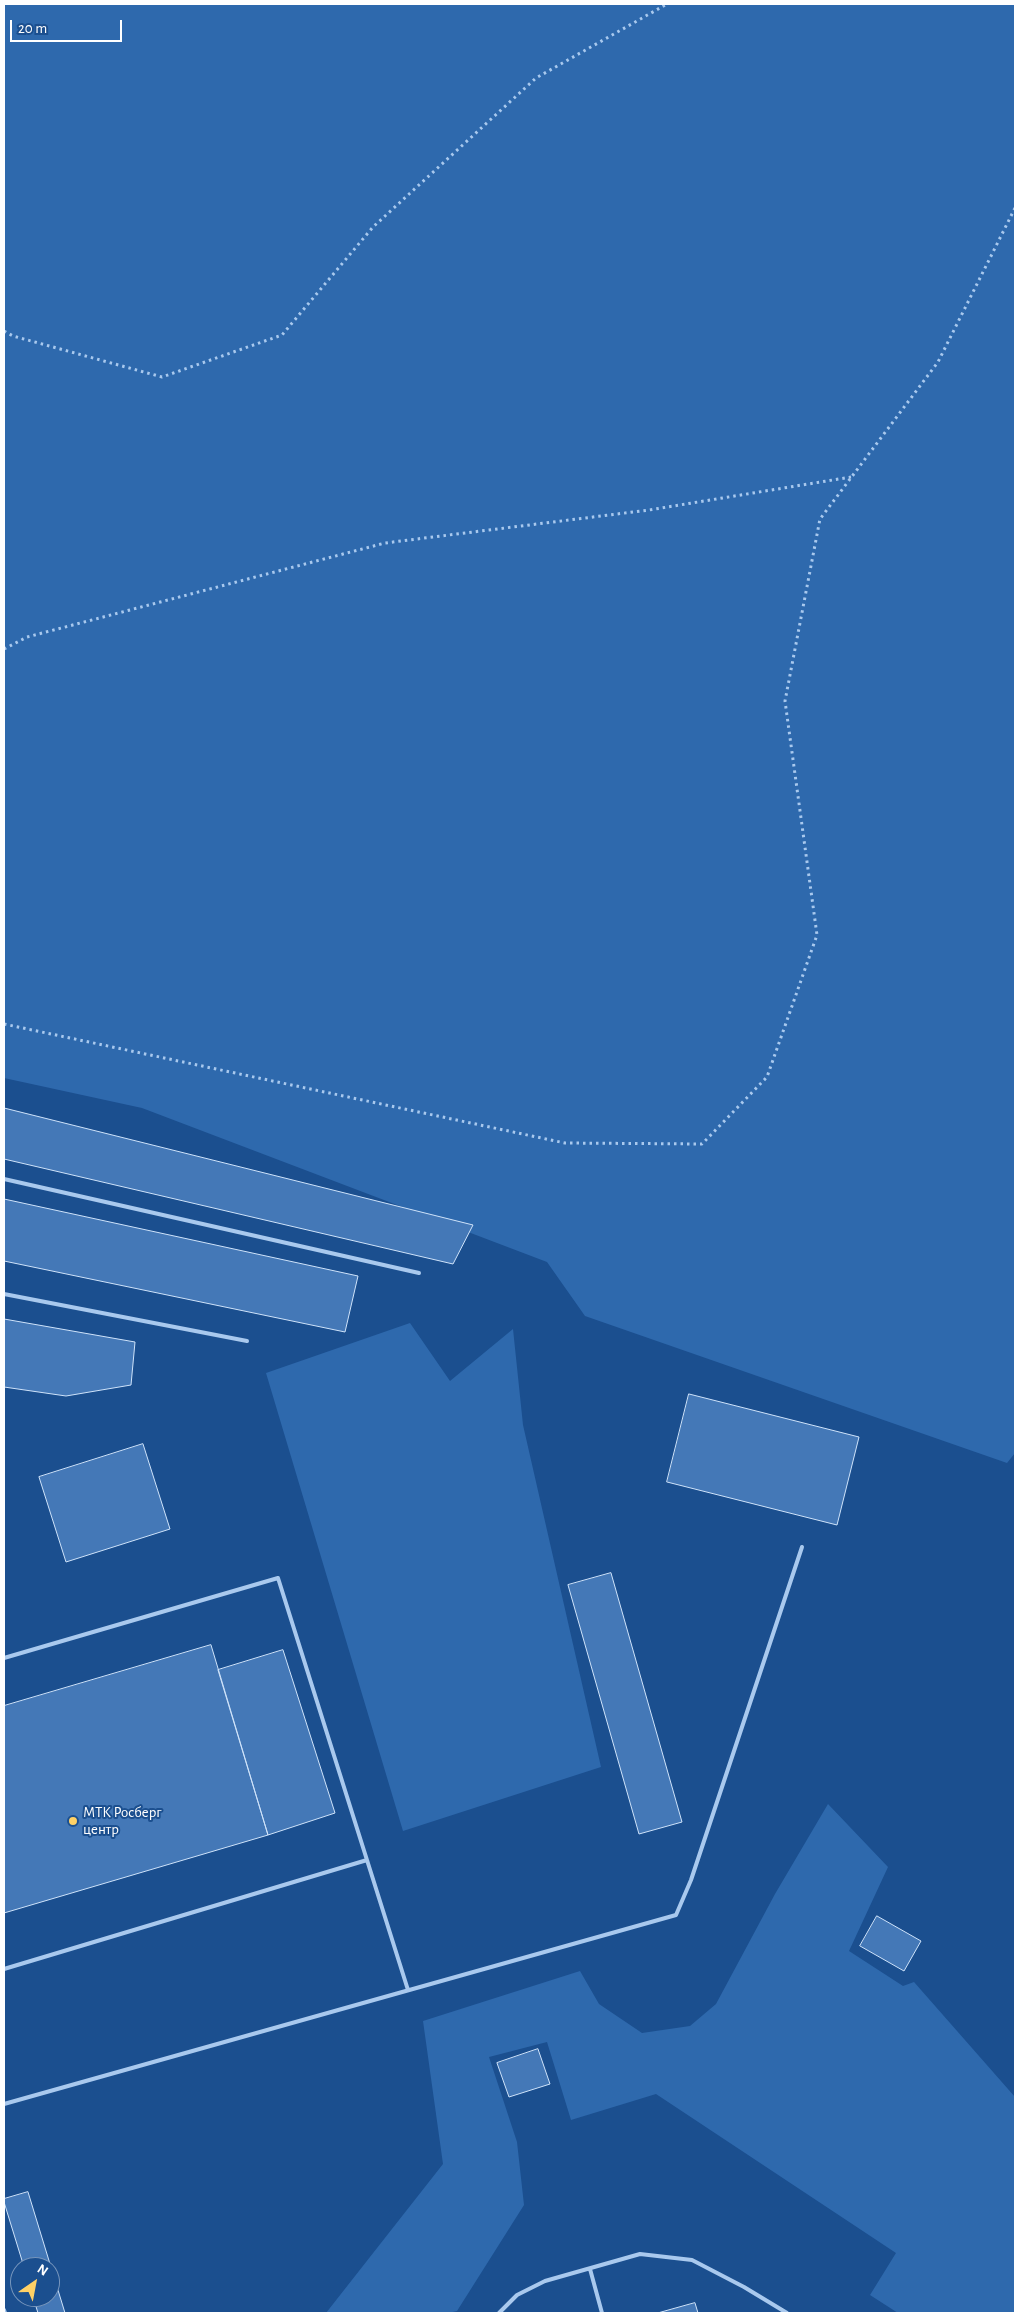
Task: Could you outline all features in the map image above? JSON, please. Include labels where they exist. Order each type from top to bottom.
[{"type":"lane","points":[[4,1179],[419,1273]]},
{"type":"lane","points":[[4,1294],[247,1341]]},
{"type":"lane","points":[[4,2104],[676,1915],[691,1880],[802,1546]]},
{"type":"lane","points":[[4,1658],[278,1578],[408,1990]]},
{"type":"lane","points":[[4,1969],[367,1860]]},
{"type":"lane","points":[[499,2313],[517,2295],[545,2281],[640,2254],[692,2260],[744,2286],[787,2313]]},
{"type":"lane","points":[[590,2269],[602,2313]]},
{"type":"path","points":[[4,331],[13,336],[162,378],[282,335],[373,227],[536,78],[667,4]]},
{"type":"path","points":[[4,1024],[565,1143],[702,1144],[767,1078],[818,935],[785,701],[820,519],[938,362],[1015,208]]},
{"type":"path","points":[[4,649],[27,637],[385,543],[649,510],[851,477]]},
{"type":"shaded area","points":[[4,4],[1015,4],[1015,1453],[1007,1463],[585,1316],[547,1262],[142,1108],[4,1078]]},
{"type":"shaded area","points":[[410,1323],[450,1381],[513,1329],[523,1425],[601,1767],[403,1831],[266,1373]]},
{"type":"shaded area","points":[[828,1804],[888,1867],[849,1951],[903,1986],[914,1982],[1015,2097],[1015,2313],[898,2313],[870,2295],[896,2253],[656,2094],[571,2120],[547,2042],[489,2057],[517,2142],[524,2205],[457,2311],[448,2313],[326,2313],[443,2164],[423,2021],[580,1971],[599,2004],[642,2033],[690,2026],[716,2004],[775,1894]]},
{"type":"building","points":[[4,1108],[473,1225],[453,1264],[4,1159]]},
{"type":"building","points":[[4,1199],[358,1276],[345,1332],[4,1261]]},
{"type":"building","points":[[4,1319],[135,1342],[131,1385],[66,1396],[4,1387]]},
{"type":"building","points":[[689,1394],[859,1437],[837,1525],[667,1482]]},
{"type":"building","points":[[143,1444],[170,1529],[66,1562],[39,1477]]},
{"type":"building","points":[[611,1573],[682,1822],[639,1834],[568,1585]]},
{"type":"building","points":[[211,1645],[268,1835],[4,1913],[4,1706]]},
{"type":"building","points":[[283,1650],[335,1813],[268,1835],[218,1670]]},
{"type":"building","points":[[877,1916],[921,1941],[904,1971],[860,1946]]},
{"type":"building","points":[[538,2049],[550,2084],[509,2097],[497,2063]]},
{"type":"building","points":[[28,2192],[48,2257],[21,2257],[4,2199]]},
{"type":"building","points":[[60,2297],[65,2313],[38,2313],[36,2307],[60,2307]]},
{"type":"building","points":[[695,2303],[698,2313],[658,2313]]},
{"type":"place","name":"МТК Росберг центр","points":[[73,1821]]}]
